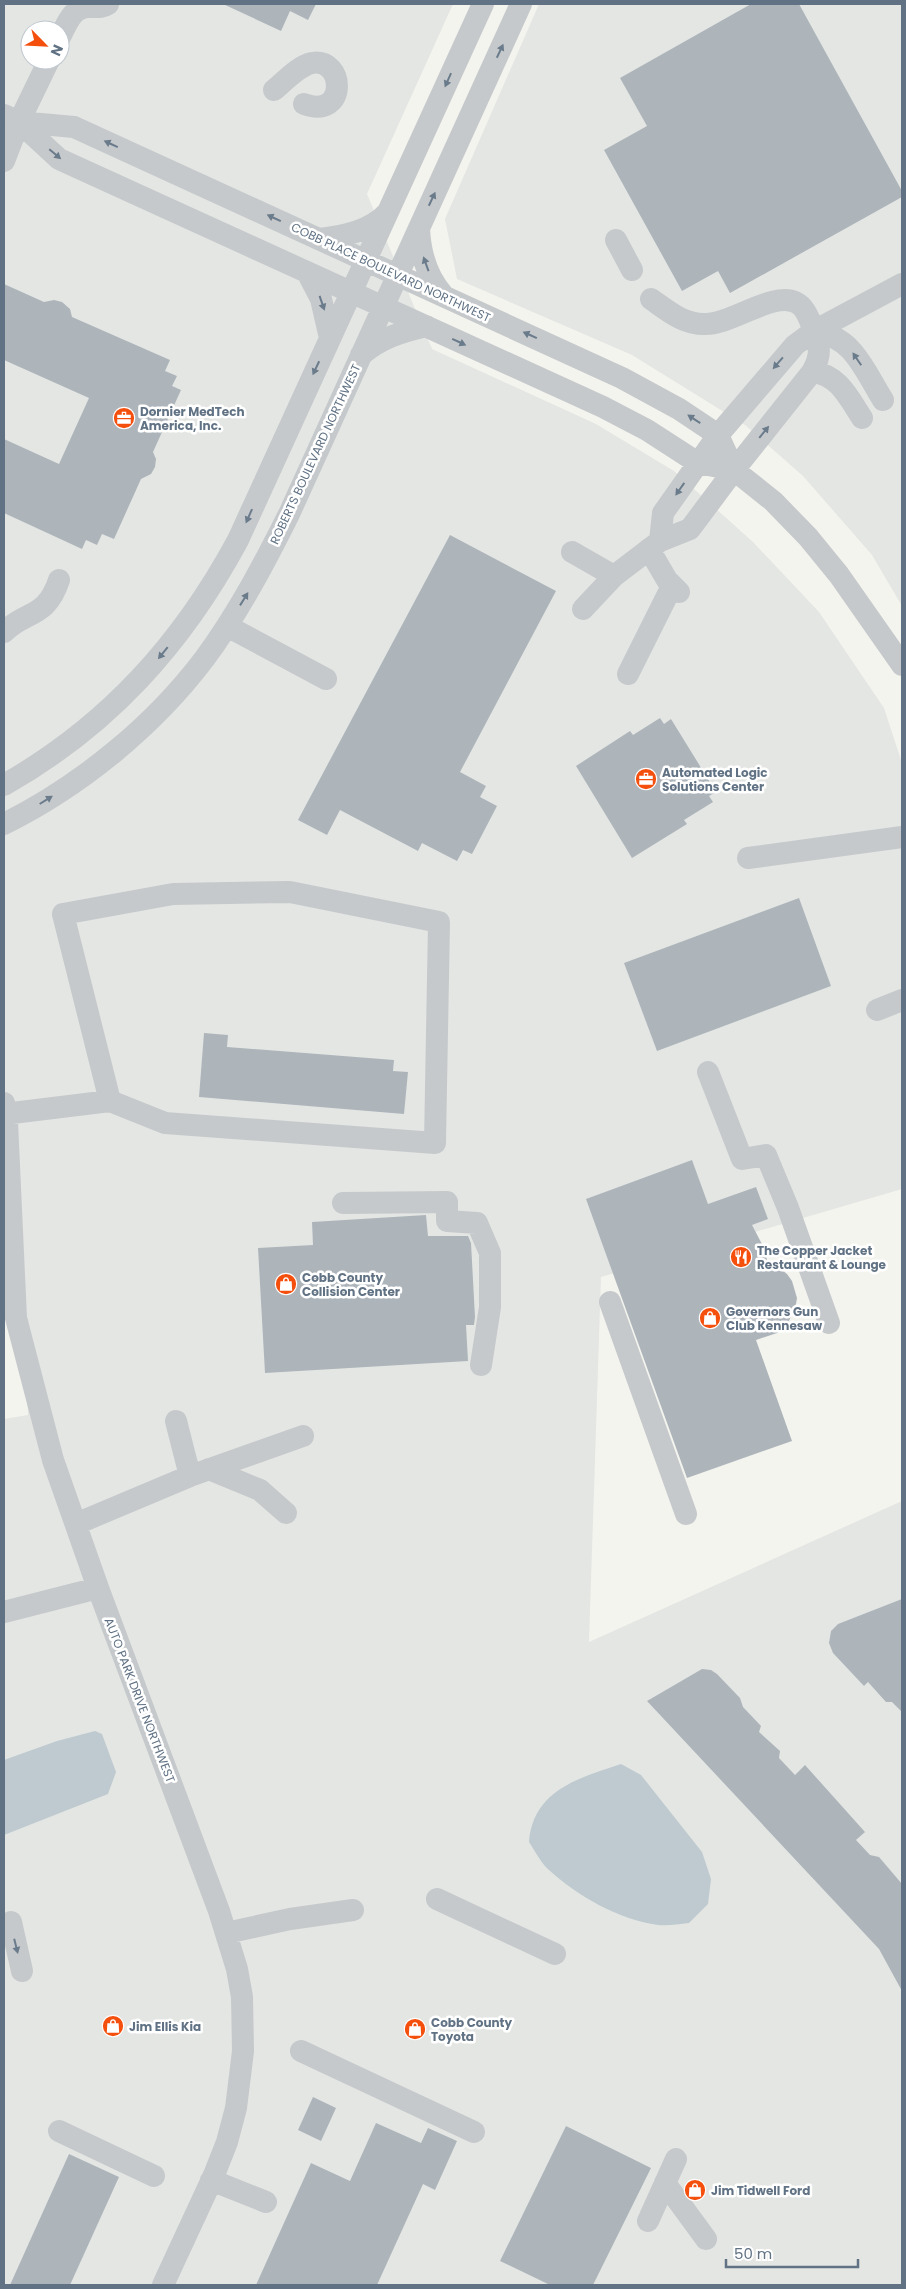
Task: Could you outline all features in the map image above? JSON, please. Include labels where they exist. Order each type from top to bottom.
[{"type":"street","points":[[69,20],[73,13],[86,7],[102,7],[108,4]]},
{"type":"street","points":[[4,784],[61,749],[95,722],[142,678],[183,628],[210,589],[238,540],[483,4]]},
{"type":"street","name":"ROBERTS BOULEVARD NORTHWEST","points":[[4,824],[70,785],[135,733],[181,687],[204,659],[227,626],[249,591],[289,514],[521,4]]},
{"type":"street","points":[[274,90],[303,67],[312,63],[318,63],[332,69],[338,80],[337,91],[333,100],[324,106],[313,107],[304,104]]},
{"type":"street","points":[[4,161],[12,118],[43,70]]},
{"type":"street","points":[[12,118],[59,159],[603,407],[647,430],[698,463],[734,470]]},
{"type":"street","name":"COBB PLACE BOULEVARD NORTHWEST","points":[[12,118],[74,127],[622,378],[679,409],[718,435]]},
{"type":"street","points":[[320,239],[345,235],[366,227],[382,218],[388,211]]},
{"type":"street","points":[[419,228],[425,262],[434,282],[444,296]]},
{"type":"street","points":[[616,240],[632,270]]},
{"type":"street","points":[[307,272],[324,306],[330,338]]},
{"type":"street","points":[[628,674],[675,589],[654,545],[663,513],[698,463],[718,435],[786,354],[802,339],[902,284]]},
{"type":"street","points":[[583,609],[614,576],[654,545],[690,529],[812,372],[819,360],[820,350],[814,332],[807,315],[798,303],[783,299],[760,306],[730,320],[707,324],[690,323],[672,314],[651,299]]},
{"type":"street","points":[[361,355],[383,339],[426,326]]},
{"type":"street","points":[[814,332],[826,333],[843,342],[856,355],[883,400]]},
{"type":"street","points":[[812,372],[821,373],[832,378],[862,418]]},
{"type":"street","points":[[718,435],[734,470],[773,502],[808,537],[840,575],[902,665]]},
{"type":"street","points":[[572,552],[614,576]]},
{"type":"street","points":[[4,632],[12,624],[28,618],[43,608],[55,594],[59,580]]},
{"type":"street","points":[[227,626],[326,679]]},
{"type":"street","points":[[748,858],[902,837]]},
{"type":"street","points":[[4,1110],[110,1101],[165,1124],[435,1143],[439,922],[290,892],[173,894],[63,914],[110,1101]]},
{"type":"street","points":[[877,1010],[902,1000]]},
{"type":"street","points":[[708,1072],[742,1159],[766,1155],[788,1208],[829,1323]]},
{"type":"street","name":"AUTO PARK DRIVE NORTHWEST","points":[[4,1110],[8,1241],[16,1318],[53,1460],[98,1588],[226,1933],[237,1968],[242,1997],[243,2051],[236,2108],[227,2142],[212,2180],[163,2285]]},
{"type":"street","points":[[343,1203],[447,1202],[447,1222],[476,1222],[490,1253],[490,1307],[481,1365]]},
{"type":"street","points":[[610,1302],[686,1514]]},
{"type":"street","points":[[176,1421],[200,1473],[260,1490],[286,1513]]},
{"type":"street","points":[[76,1524],[200,1473],[303,1436]]},
{"type":"street","points":[[4,1612],[98,1588]]},
{"type":"street","points":[[437,1899],[555,1954]]},
{"type":"street","points":[[226,1933],[290,1918],[353,1910]]},
{"type":"street","points":[[11,1922],[22,1971]]},
{"type":"street","points":[[301,2051],[474,2132]]},
{"type":"street","points":[[59,2132],[154,2176]]},
{"type":"street","points":[[648,2221],[676,2159]]},
{"type":"street","points":[[212,2180],[266,2202]]},
{"type":"street","points":[[665,2183],[706,2239]]},
{"type":"shaded area","points":[[4,4],[453,4],[367,194],[432,349],[596,424],[674,471],[753,542],[819,612],[884,708],[902,763],[902,1189],[601,1277],[589,1642],[902,1501],[902,2285],[4,2285],[4,1419],[28,1415],[21,1257],[4,1260]]},
{"type":"shaded area","points":[[539,4],[902,4],[902,606],[872,555],[803,476],[745,425],[632,355],[457,279],[445,219]]},
{"type":"shaded area","points":[[95,1731],[102,1734],[116,1772],[108,1794],[4,1835],[4,1760],[57,1741]]},
{"type":"shaded area","points":[[621,1764],[641,1775],[702,1852],[711,1879],[708,1904],[689,1923],[662,1925],[644,1922],[614,1912],[586,1898],[549,1870],[529,1842],[532,1824],[539,1810],[549,1798],[574,1781]]},
{"type":"building","points":[[223,4],[316,4],[308,20],[290,11],[281,31]]},
{"type":"building","points":[[751,4],[799,4],[902,191],[902,197],[730,293],[718,271],[682,291],[604,150],[647,126],[620,78]]},
{"type":"building","name":"Dornier MedTech America, Inc.","points":[[4,284],[44,302],[54,300],[62,302],[70,309],[72,317],[170,360],[165,371],[177,376],[172,386],[181,390],[153,452],[156,459],[155,467],[151,474],[141,479],[114,539],[102,534],[97,545],[86,540],[82,549],[4,513],[4,439],[59,464],[89,398],[4,360]]},
{"type":"building","points":[[450,535],[556,591],[460,772],[486,786],[480,797],[497,806],[472,854],[463,850],[457,861],[422,843],[418,851],[340,810],[327,835],[298,820]]},
{"type":"building","name":"Automated Logic Solutions Center","points":[[660,718],[664,724],[671,719],[716,792],[709,796],[713,802],[684,820],[687,824],[632,858],[576,766],[630,731],[633,735]]},
{"type":"building","points":[[799,898],[831,986],[657,1051],[624,963]]},
{"type":"building","points":[[204,1033],[228,1035],[227,1047],[394,1060],[393,1071],[408,1072],[404,1114],[199,1097]]},
{"type":"building","name":"Governors Gun Club Kennesaw","points":[[692,1160],[708,1204],[756,1187],[768,1219],[752,1225],[763,1246],[770,1270],[778,1267],[787,1274],[792,1281],[797,1298],[795,1310],[787,1324],[777,1333],[756,1340],[792,1441],[687,1478],[586,1199]]},
{"type":"building","points":[[426,1215],[428,1236],[468,1236],[471,1243],[475,1317],[474,1325],[466,1325],[468,1361],[265,1373],[258,1248],[313,1245],[312,1222]]},
{"type":"building","points":[[902,1599],[902,1712],[892,1702],[886,1702],[868,1682],[864,1686],[833,1653],[829,1643],[831,1631],[838,1624]]},
{"type":"building","points":[[702,1669],[711,1670],[717,1674],[740,1698],[743,1707],[761,1726],[759,1732],[780,1751],[779,1758],[795,1775],[805,1765],[865,1832],[856,1840],[870,1855],[879,1857],[902,1884],[902,1991],[879,1949],[647,1701]]},
{"type":"building","points":[[313,2097],[336,2108],[321,2141],[298,2130]]},
{"type":"building","points":[[376,2123],[421,2143],[428,2128],[457,2141],[435,2190],[423,2184],[377,2285],[256,2285],[311,2163],[350,2181]]},
{"type":"building","points":[[566,2126],[651,2168],[593,2285],[550,2285],[500,2261]]},
{"type":"building","points":[[69,2154],[119,2177],[70,2285],[10,2285]]},
{"type":"place","name":"Dornier MedTech America, Inc.","points":[[124,418]]},
{"type":"place","name":"Automated Logic Solutions Center","points":[[646,779]]},
{"type":"place","name":"The Copper Jacket Restaurant & Lounge","points":[[741,1257]]},
{"type":"place","name":"Cobb County Collision Center","points":[[286,1284]]},
{"type":"place","name":"Governors Gun Club Kennesaw","points":[[710,1318]]},
{"type":"place","name":"Jim Ellis Kia","points":[[113,2026]]},
{"type":"place","name":"Cobb County Toyota","points":[[415,2029]]},
{"type":"place","name":"Jim Tidwell Ford","points":[[695,2190]]}]
